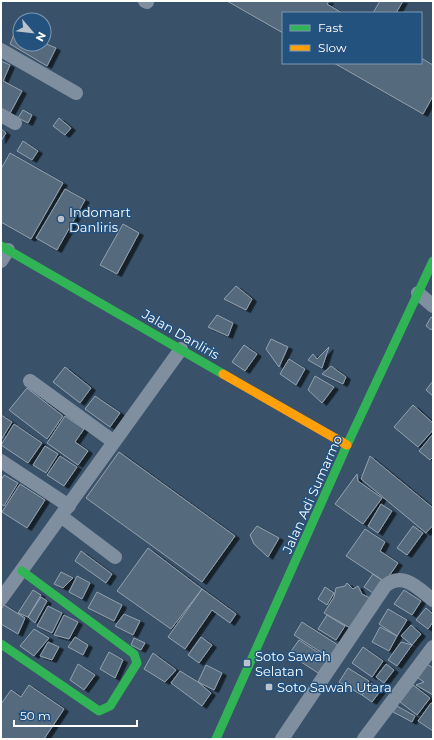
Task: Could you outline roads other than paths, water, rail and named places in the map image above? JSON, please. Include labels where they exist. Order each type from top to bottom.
[{"type":"street","points":[[1,50],[76,93]]},
{"type":"street","points":[[1,115],[15,123]]},
{"type":"street","name":"Jalan Danliris","points":[[3,252],[181,349],[347,445]]},
{"type":"street","name":"Jalan Adi Sumarmo","points":[[216,739],[271,620],[347,445],[433,261]]},
{"type":"street","points":[[418,293],[433,306]]},
{"type":"street","points":[[1,599],[181,349]]},
{"type":"street","points":[[30,381],[114,442]]},
{"type":"street","points":[[1,460],[65,511],[115,557]]},
{"type":"street","points":[[1,644],[92,708],[99,711],[110,706],[135,668],[137,658],[134,654],[22,571]]},
{"type":"street","points":[[282,739],[385,586],[390,582],[403,579],[433,600]]},
{"type":"street","points":[[364,739],[433,647]]},
{"type":"place","name":"Indomart Danliris","points":[[61,219]]},
{"type":"place","name":"Soto Sawah Selatan","points":[[247,663]]},
{"type":"place","name":"Soto Sawah Utara","points":[[269,687]]}]
